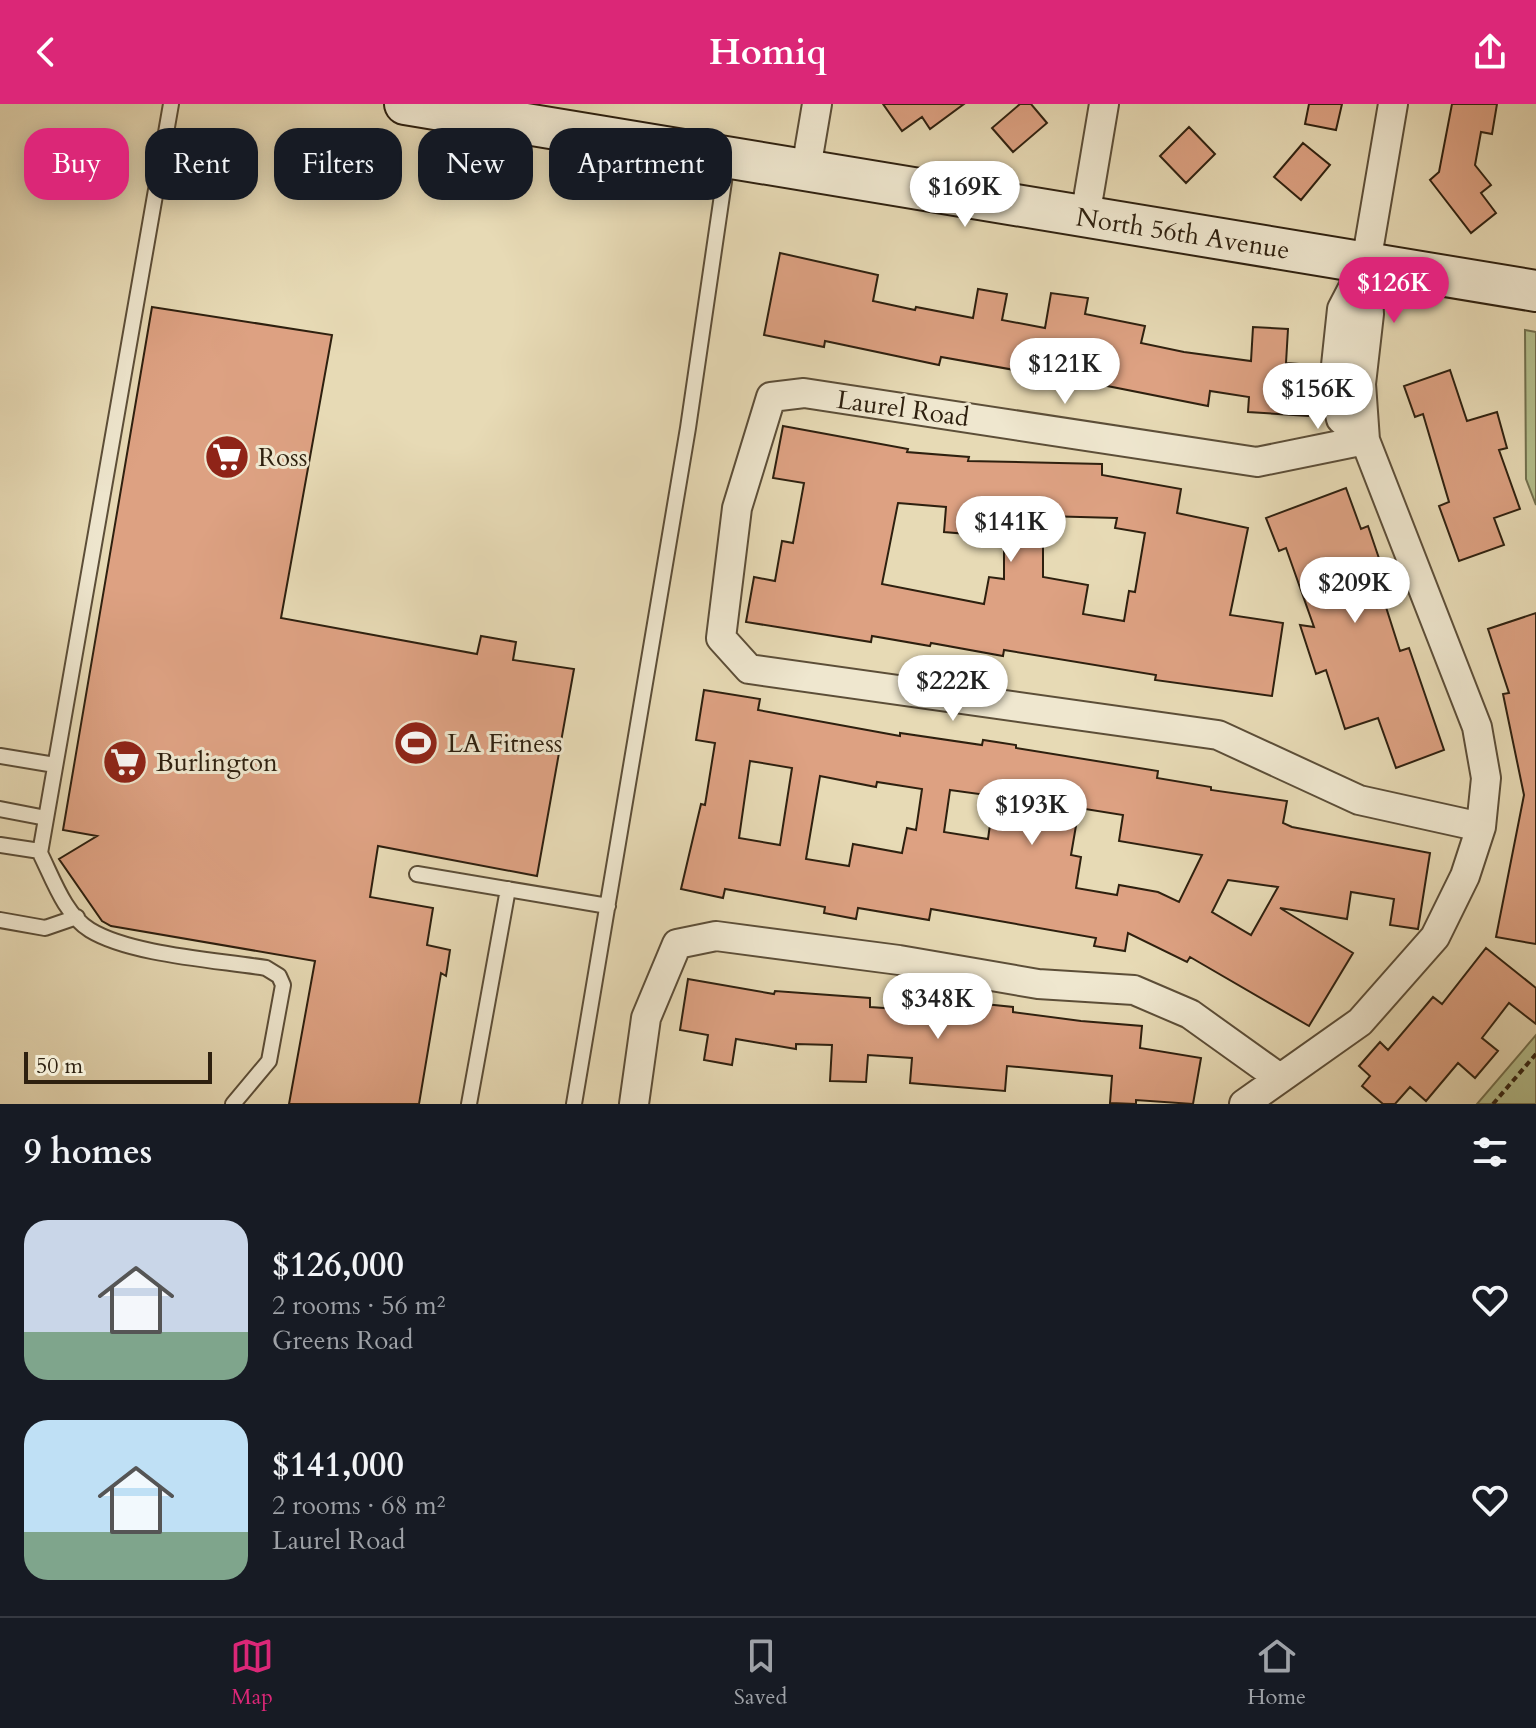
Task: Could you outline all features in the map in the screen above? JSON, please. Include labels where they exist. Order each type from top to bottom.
[{"type":"street","name":"North 56th Avenue","points":[[405,104],[509,112],[587,128]]},
{"type":"street","points":[[806,169],[817,104]]},
{"type":"street","points":[[1085,217],[1104,104]]},
{"type":"street","points":[[1244,1104],[1278,1077],[1360,1022],[1435,937],[1465,876],[1481,827],[1486,778],[1477,727],[1365,440],[1349,371],[1369,314],[1366,263],[1393,104]]},
{"type":"street","name":"North 56th Avenue","points":[[732,158],[1536,291]]},
{"type":"street","name":"Laurel Road","points":[[1365,440],[1257,462],[804,393],[771,397],[737,508],[721,638],[749,669],[1218,735],[1359,800],[1481,827]]},
{"type":"street","points":[[634,1104],[646,1018],[677,944],[716,936],[899,960],[1038,984],[1134,990],[1190,1014],[1278,1077]]},
{"type":"lane","points":[[171,104],[40,851],[66,906],[89,930],[126,944],[266,968],[279,976],[283,985],[269,1061],[233,1104]]},
{"type":"lane","points":[[574,1104],[688,428],[722,200]]},
{"type":"lane","points":[[0,756],[55,765]]},
{"type":"lane","points":[[0,809],[46,818]]},
{"type":"lane","points":[[0,845],[40,851]]},
{"type":"lane","points":[[417,874],[608,906]]},
{"type":"lane","points":[[469,1104],[508,889]]},
{"type":"lane","points":[[0,920],[45,928],[77,917]]},
{"type":"path","points":[[1493,1104],[1536,1054]]},
{"type":"green space","points":[[1525,330],[1536,332],[1536,505],[1526,479]]},
{"type":"green space","points":[[1536,1035],[1536,1104],[1477,1104]]},
{"type":"building","points":[[883,104],[964,104],[930,129],[922,117],[902,131]]},
{"type":"building","points":[[1020,104],[1031,104],[1047,123],[1013,152],[992,128]]},
{"type":"building","points":[[1309,104],[1342,104],[1336,130],[1305,124]]},
{"type":"building","points":[[1452,104],[1497,104],[1492,134],[1481,132],[1475,165],[1491,185],[1481,193],[1496,213],[1471,233],[1430,180],[1439,172]]},
{"type":"building","points":[[1189,127],[1215,154],[1186,183],[1160,156]]},
{"type":"building","points":[[1303,143],[1330,165],[1301,200],[1274,177]]},
{"type":"building","points":[[780,253],[878,275],[873,301],[915,310],[916,307],[973,318],[978,289],[1007,294],[1002,320],[1045,328],[1051,293],[1088,298],[1085,314],[1145,326],[1141,343],[1184,352],[1251,361],[1253,327],[1288,329],[1286,363],[1311,365],[1308,416],[1248,412],[1249,397],[1210,391],[1208,406],[1092,383],[1091,387],[1037,378],[1037,374],[941,357],[939,365],[825,341],[824,347],[764,335]]},
{"type":"building","points":[[152,307],[332,335],[281,618],[477,654],[481,636],[516,642],[513,660],[574,669],[537,876],[378,846],[370,897],[433,908],[427,945],[450,950],[446,976],[441,973],[419,1104],[289,1104],[315,961],[111,926],[102,921],[59,859],[97,836],[63,830]]},
{"type":"building","points":[[1450,370],[1467,421],[1497,412],[1507,448],[1499,450],[1520,509],[1494,518],[1504,545],[1459,561],[1439,506],[1449,502],[1423,414],[1415,417],[1404,386]]},
{"type":"building","points":[[783,426],[908,449],[907,452],[969,457],[968,461],[1102,464],[1102,475],[1181,489],[1177,513],[1248,528],[1230,615],[1283,623],[1272,696],[1155,680],[1156,675],[1004,650],[1003,656],[872,636],[871,642],[746,622],[754,577],[775,581],[782,541],[793,543],[804,483],[773,478]],"holes":[[[898,503],[946,507],[944,532],[1004,537],[1004,579],[989,577],[984,604],[882,584]],[[1043,516],[1117,518],[1115,528],[1145,533],[1135,592],[1129,591],[1124,621],[1083,614],[1088,585],[1043,577]]]},
{"type":"building","points":[[1346,488],[1361,529],[1368,526],[1386,579],[1378,582],[1400,651],[1409,648],[1444,750],[1396,768],[1378,718],[1345,729],[1326,670],[1316,674],[1300,625],[1314,627],[1286,548],[1279,551],[1266,518]]},
{"type":"building","points":[[1536,613],[1536,944],[1496,937],[1524,795],[1503,694],[1509,693],[1488,629]]},
{"type":"building","points":[[704,690],[760,699],[758,710],[900,736],[900,733],[982,745],[983,740],[1016,745],[1016,748],[1158,771],[1157,778],[1211,787],[1211,790],[1287,801],[1283,823],[1292,827],[1430,853],[1418,929],[1390,925],[1394,899],[1351,892],[1347,919],[1280,908],[1353,953],[1309,1026],[1190,957],[1187,962],[1128,933],[1125,951],[1094,946],[1096,938],[931,909],[929,920],[858,908],[856,919],[824,913],[825,907],[725,889],[723,898],[681,889],[701,804],[705,805],[715,743],[696,740]],"holes":[[[750,761],[792,768],[780,845],[739,838]],[[820,776],[876,787],[877,782],[922,789],[916,830],[907,828],[902,853],[853,844],[849,866],[806,859]],[[950,790],[994,796],[988,839],[944,832]],[[1079,808],[1123,815],[1119,841],[1202,855],[1179,902],[1158,892],[1119,885],[1117,895],[1076,888],[1081,857],[1071,855]],[[1228,880],[1278,887],[1251,935],[1212,912]]]},
{"type":"building","points":[[1486,948],[1536,988],[1536,1024],[1509,1003],[1482,1038],[1498,1051],[1475,1078],[1458,1063],[1426,1101],[1410,1087],[1395,1104],[1383,1104],[1362,1086],[1370,1076],[1359,1066],[1380,1042],[1388,1050],[1433,997],[1442,1004]]},
{"type":"building","points":[[688,979],[774,994],[775,991],[870,998],[870,1007],[955,1013],[956,1001],[1013,1007],[1013,1012],[1142,1026],[1140,1048],[1201,1058],[1193,1104],[1136,1100],[1136,1104],[1110,1103],[1112,1076],[1007,1066],[1005,1091],[910,1083],[912,1058],[868,1055],[866,1082],[830,1081],[832,1045],[796,1044],[796,1049],[736,1039],[732,1065],[704,1060],[708,1035],[680,1030]]},
{"type":"place","name":"Ross","points":[[227,457]]},
{"type":"place","name":"LA Fitness","points":[[416,743]]},
{"type":"place","name":"Burlington","points":[[125,762]]}]
